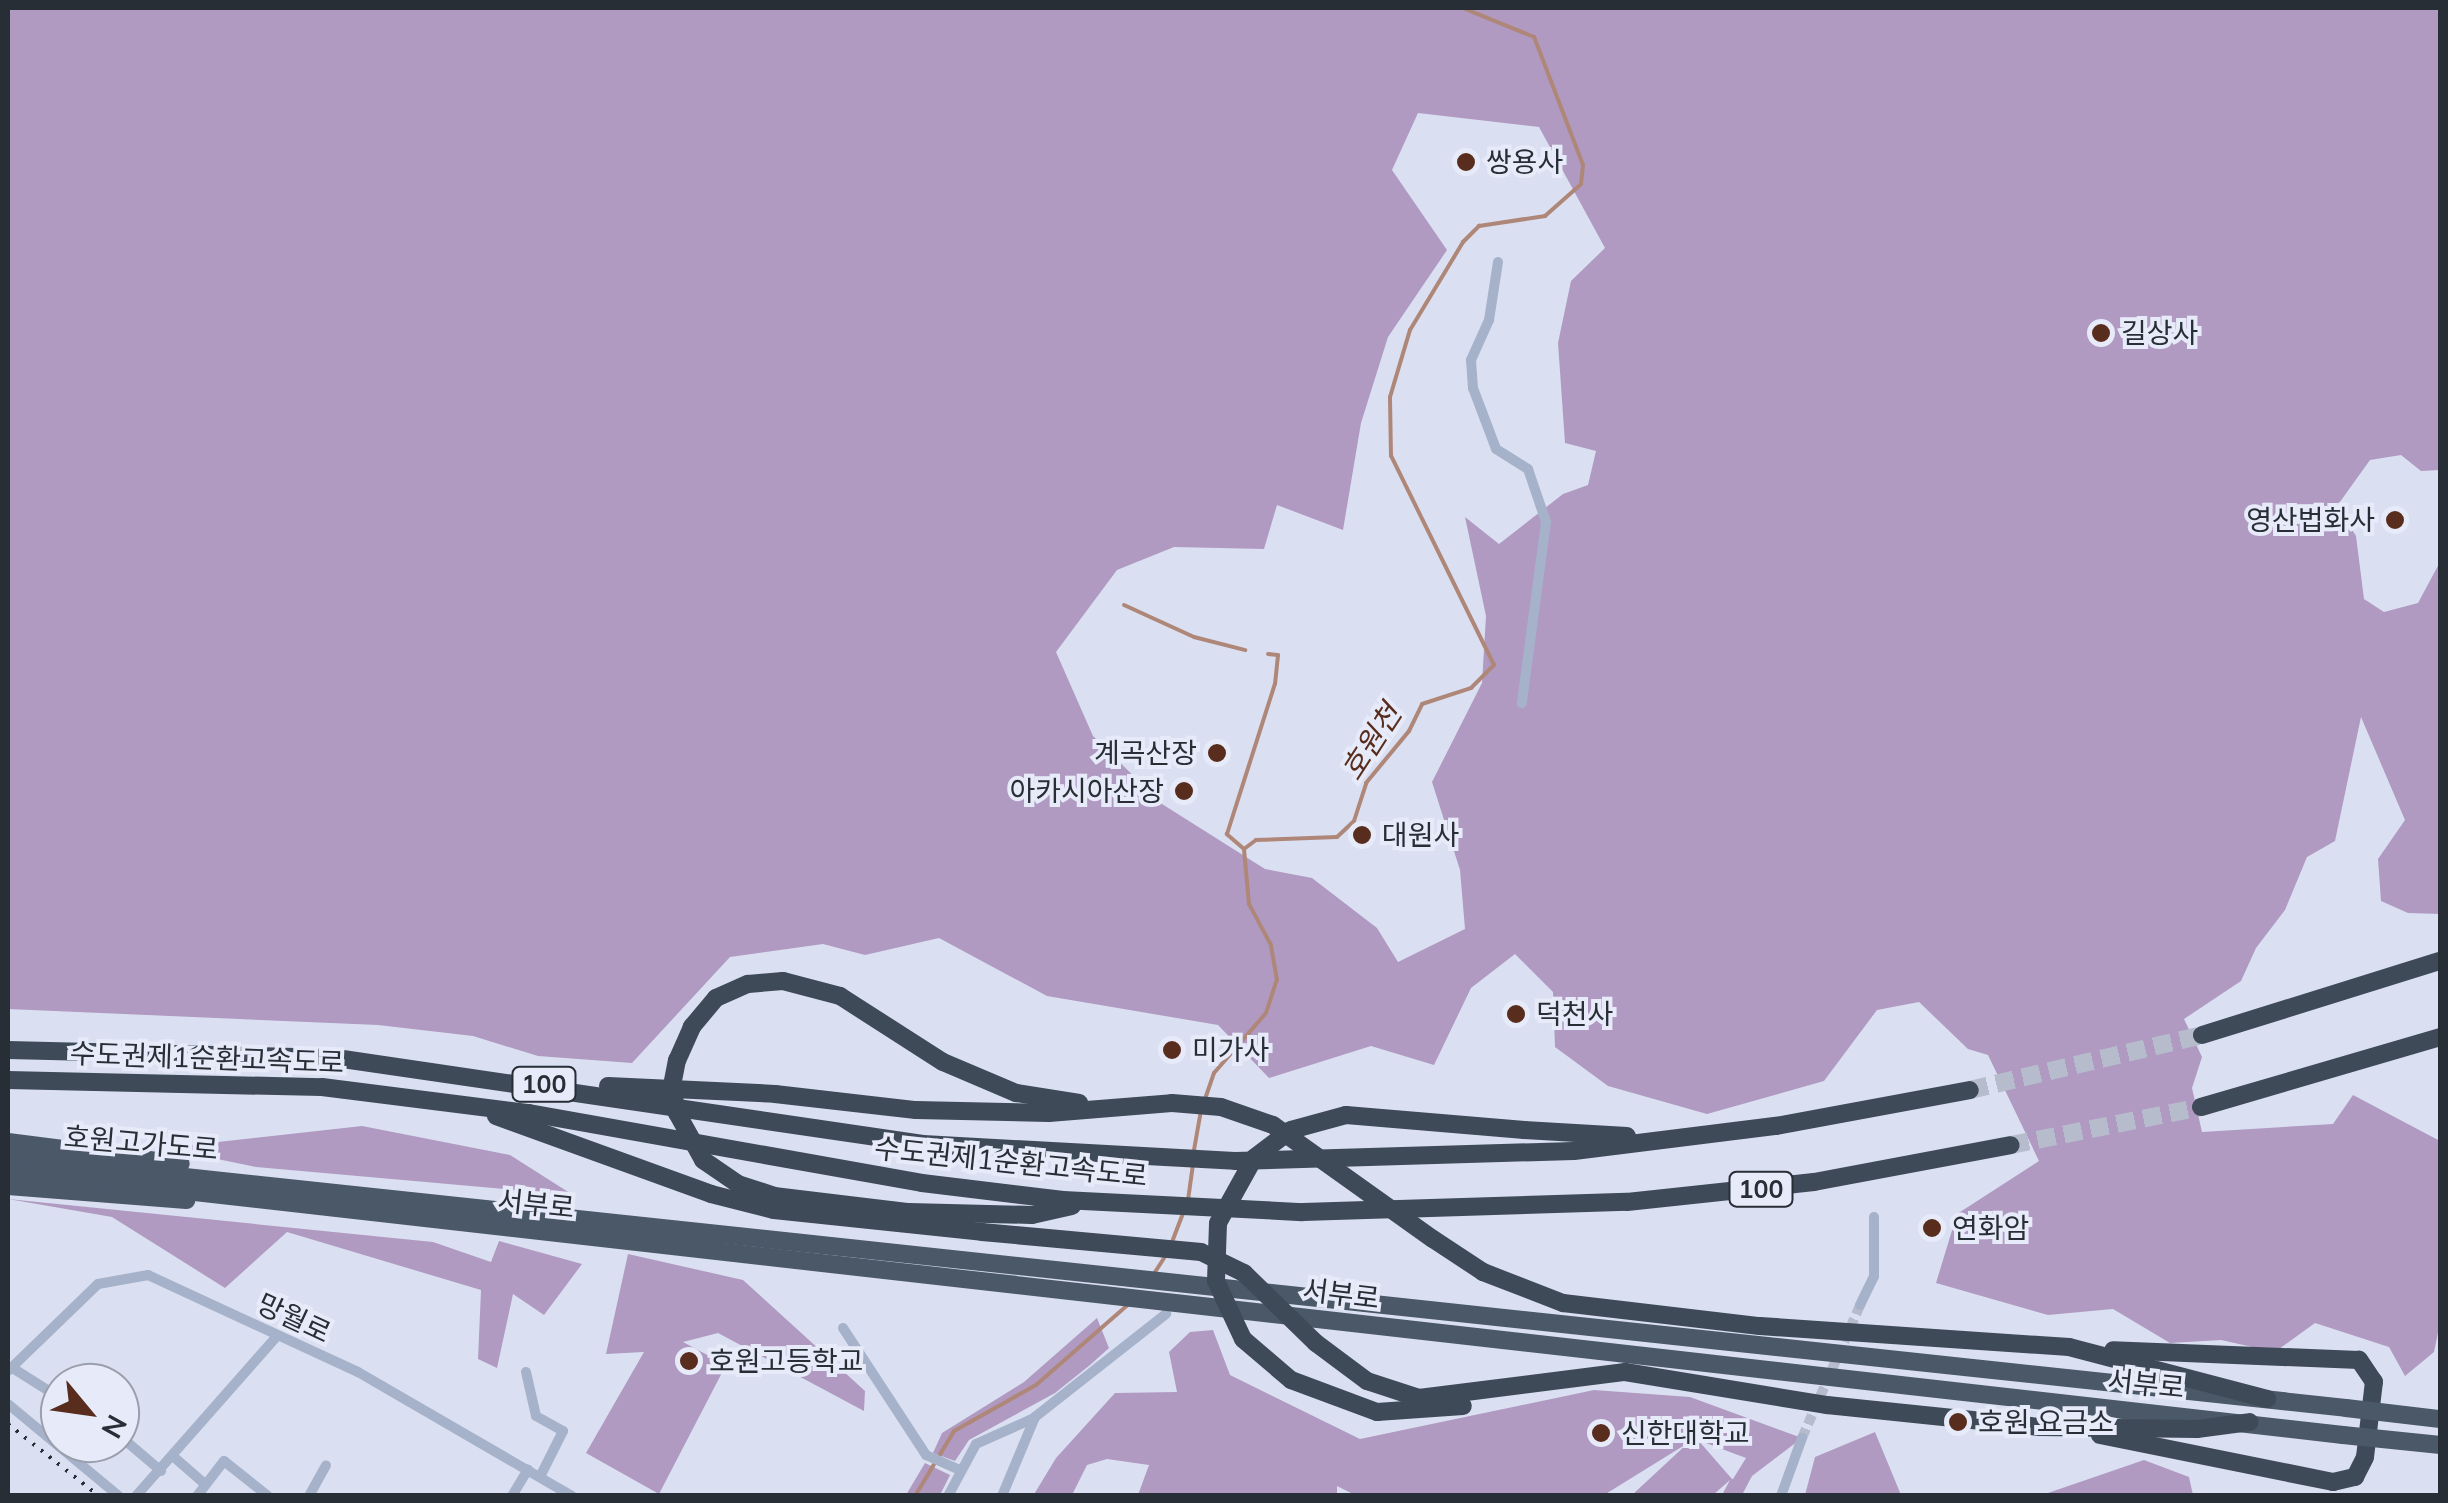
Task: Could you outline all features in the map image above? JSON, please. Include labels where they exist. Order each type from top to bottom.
[{"type":"highway","points":[[2202,1035],[2440,961]]},
{"type":"highway","points":[[1066,1106],[1016,1093],[943,1062],[840,996],[782,981],[748,984],[716,998],[692,1027],[677,1060],[676,1112],[704,1160],[738,1184],[774,1196],[832,1203],[1032,1215],[1097,1200]]},
{"type":"highway","points":[[2200,1107],[2437,1038]]},
{"type":"highway","name":"수도권제1순환고속도로","points":[[8,1050],[296,1054],[533,1082],[923,1144],[1235,1161],[1508,1153],[1672,1139],[1970,1090]]},
{"type":"highway","name":"수도권제1순환고속도로","points":[[8,1080],[248,1085],[453,1102],[922,1183],[1097,1200],[1303,1212],[1509,1209],[1744,1191],[2011,1145]]},
{"type":"highway","points":[[453,1102],[711,1194],[774,1210],[1202,1252],[1244,1273],[1316,1343],[1366,1381],[1419,1398],[1624,1372],[1827,1405],[2040,1427],[2176,1447],[2333,1482],[2355,1477],[2364,1465],[2374,1382],[2359,1360],[2069,1347],[1760,1326],[1572,1304],[1503,1282],[1433,1239],[1274,1125],[1221,1107],[916,1110],[776,1094],[533,1082]]},
{"type":"highway","points":[[1539,1382],[1446,1410],[1397,1414],[1342,1404],[1291,1380],[1239,1333],[1214,1266],[1224,1205],[1259,1153],[1297,1128],[1346,1115],[1672,1139]]},
{"type":"highway","points":[[8,1142],[270,1182]]},
{"type":"highway","name":"호원고가도로","points":[[8,1158],[270,1182]]},
{"type":"highway","name":"호원고가도로","points":[[8,1171],[235,1200]]},
{"type":"highway","name":"서부로","points":[[270,1182],[2440,1419]]},
{"type":"highway","points":[[8,1186],[235,1200]]},
{"type":"highway","name":"서부로","points":[[235,1200],[1004,1281],[2440,1444]]},
{"type":"highway","points":[[2069,1347],[2267,1399]]},
{"type":"highway","points":[[2040,1427],[2197,1430],[2250,1422]]},
{"type":"street","points":[[1498,262],[1489,320],[1471,360],[1473,388],[1496,449],[1528,469],[1546,522],[1522,704]]},
{"type":"street","points":[[1860,1306],[1874,1276],[1874,1218]]},
{"type":"street","name":"망월로","points":[[9,1369],[98,1284],[131,1274],[161,1280],[358,1372],[572,1496]]},
{"type":"street","points":[[948,1496],[960,1470],[984,1437],[1035,1418],[1166,1314]]},
{"type":"street","points":[[843,1328],[926,1456],[960,1470]]},
{"type":"street","points":[[136,1496],[176,1458],[277,1336]]},
{"type":"street","points":[[9,1369],[40,1387]]},
{"type":"street","points":[[526,1372],[536,1416],[563,1431],[540,1477]]},
{"type":"street","points":[[8,1404],[119,1496]]},
{"type":"street","points":[[1002,1496],[1035,1418]]},
{"type":"street","points":[[1781,1496],[1802,1438]]},
{"type":"street","points":[[140,1454],[161,1472]]},
{"type":"street","points":[[176,1458],[204,1491],[224,1462],[268,1496]]},
{"type":"street","points":[[309,1496],[326,1465]]},
{"type":"street","points":[[512,1496],[528,1468]]},
{"type":"shaded area","points":[[8,8],[2440,8],[2440,470],[2421,471],[2401,455],[2370,460],[2337,506],[2356,536],[2364,599],[2384,612],[2418,603],[2440,562],[2440,914],[2408,913],[2381,901],[2378,859],[2405,820],[2361,717],[2335,841],[2307,857],[2285,910],[2256,948],[2241,981],[2184,1019],[2202,1057],[2192,1088],[2202,1132],[2333,1124],[2353,1095],[2440,1141],[2440,1323],[2434,1352],[2405,1376],[2389,1347],[2315,1323],[2275,1352],[2221,1340],[2170,1343],[2113,1309],[2048,1315],[1936,1283],[1957,1214],[2039,1161],[1988,1055],[1968,1049],[1919,1002],[1877,1010],[1824,1081],[1707,1114],[1608,1086],[1555,1047],[1553,992],[1515,954],[1471,988],[1434,1065],[1371,1046],[1269,1078],[1218,1025],[1047,996],[939,938],[865,955],[823,944],[730,957],[632,1063],[538,1056],[473,1036],[378,1025],[8,1009]],"holes":[[[1418,113],[1539,127],[1605,248],[1571,281],[1558,343],[1565,443],[1596,451],[1588,485],[1563,494],[1499,544],[1465,517],[1486,616],[1482,683],[1432,782],[1460,870],[1465,929],[1398,962],[1377,928],[1312,878],[1265,869],[1162,804],[1093,736],[1056,652],[1117,570],[1174,547],[1264,549],[1277,505],[1343,530],[1361,423],[1388,337],[1447,250],[1392,170]]]},
{"type":"shaded area","points":[[362,1126],[510,1155],[573,1195],[256,1167],[164,1148]]},
{"type":"shaded area","points":[[8,1199],[433,1242],[491,1262],[499,1241],[582,1264],[544,1315],[513,1294],[497,1368],[478,1359],[481,1290],[287,1232],[225,1288],[112,1217]]},
{"type":"shaded area","points":[[628,1254],[743,1280],[865,1391],[864,1411],[718,1333],[683,1342],[726,1365],[659,1494],[586,1453],[644,1352],[606,1354]]},
{"type":"shaded area","points":[[1097,1318],[1109,1348],[1090,1365],[1055,1393],[969,1440],[955,1461],[933,1453],[942,1433],[1024,1382]]},
{"type":"shaded area","points":[[1213,1330],[1230,1375],[1360,1439],[1594,1390],[1690,1397],[1802,1438],[1752,1476],[1742,1495],[1722,1495],[1730,1480],[1713,1495],[1632,1495],[1688,1443],[1604,1495],[1357,1496],[1337,1486],[1337,1496],[1138,1495],[1149,1465],[1107,1459],[1087,1465],[1072,1495],[1033,1496],[1056,1458],[1115,1393],[1177,1392],[1169,1352],[1190,1332]],"holes":[[[1698,1440],[1746,1458],[1732,1479]]]},
{"type":"shaded area","points":[[1875,1432],[1901,1495],[1805,1495],[1815,1457]]},
{"type":"shaded area","points":[[2144,1460],[2189,1477],[2193,1495],[2042,1495]]},
{"type":"shaded area","points":[[925,1463],[950,1475],[940,1495],[906,1495]]},
{"type":"waterway","name":"호원천","points":[[1204,1102],[1214,1073],[1266,1013],[1277,980],[1271,945],[1249,904],[1244,849],[1256,840],[1337,837],[1354,821],[1366,783],[1409,731],[1422,704],[1471,688],[1494,665],[1391,456],[1390,397],[1410,330],[1463,242],[1479,226],[1545,216],[1581,184],[1583,165],[1534,37],[1463,8]]},
{"type":"waterway","points":[[1124,605],[1194,637],[1245,650]]},
{"type":"waterway","points":[[1244,849],[1227,834],[1275,684],[1278,655],[1268,654]]},
{"type":"waterway","name":"호원천","points":[[1194,1150],[1201,1111]]},
{"type":"waterway","name":"호원천","points":[[1188,1200],[1193,1165]]},
{"type":"waterway","name":"호원천","points":[[1172,1242],[1183,1213]]},
{"type":"waterway","name":"호원천","points":[[1155,1272],[1166,1255]]},
{"type":"waterway","name":"호원천","points":[[915,1496],[954,1431],[1036,1385],[1130,1303]]},
{"type":"tunnel","points":[[1970,1090],[2202,1035]]},
{"type":"tunnel","points":[[2011,1145],[2201,1107]]},
{"type":"tunnel","points":[[1802,1438],[1860,1305]]},
{"type":"railway","points":[[8,1424],[99,1496]]},
{"type":"place","name":"쌍용사","points":[[1466,162]]},
{"type":"place","name":"길상사","points":[[2101,333]]},
{"type":"place","name":"영산법화사","points":[[2395,520]]},
{"type":"place","name":"계곡산장","points":[[1217,753]]},
{"type":"place","name":"아카시아산장","points":[[1184,791]]},
{"type":"place","name":"대원사","points":[[1362,835]]},
{"type":"place","name":"덕천사","points":[[1516,1014]]},
{"type":"place","name":"미가사","points":[[1172,1050]]},
{"type":"place","name":"연화암","points":[[1932,1228]]},
{"type":"place","name":"호원고등학교","points":[[689,1361]]},
{"type":"place","name":"호원 요금소","points":[[1958,1422]]},
{"type":"place","name":"신한대학교","points":[[1601,1433]]}]
